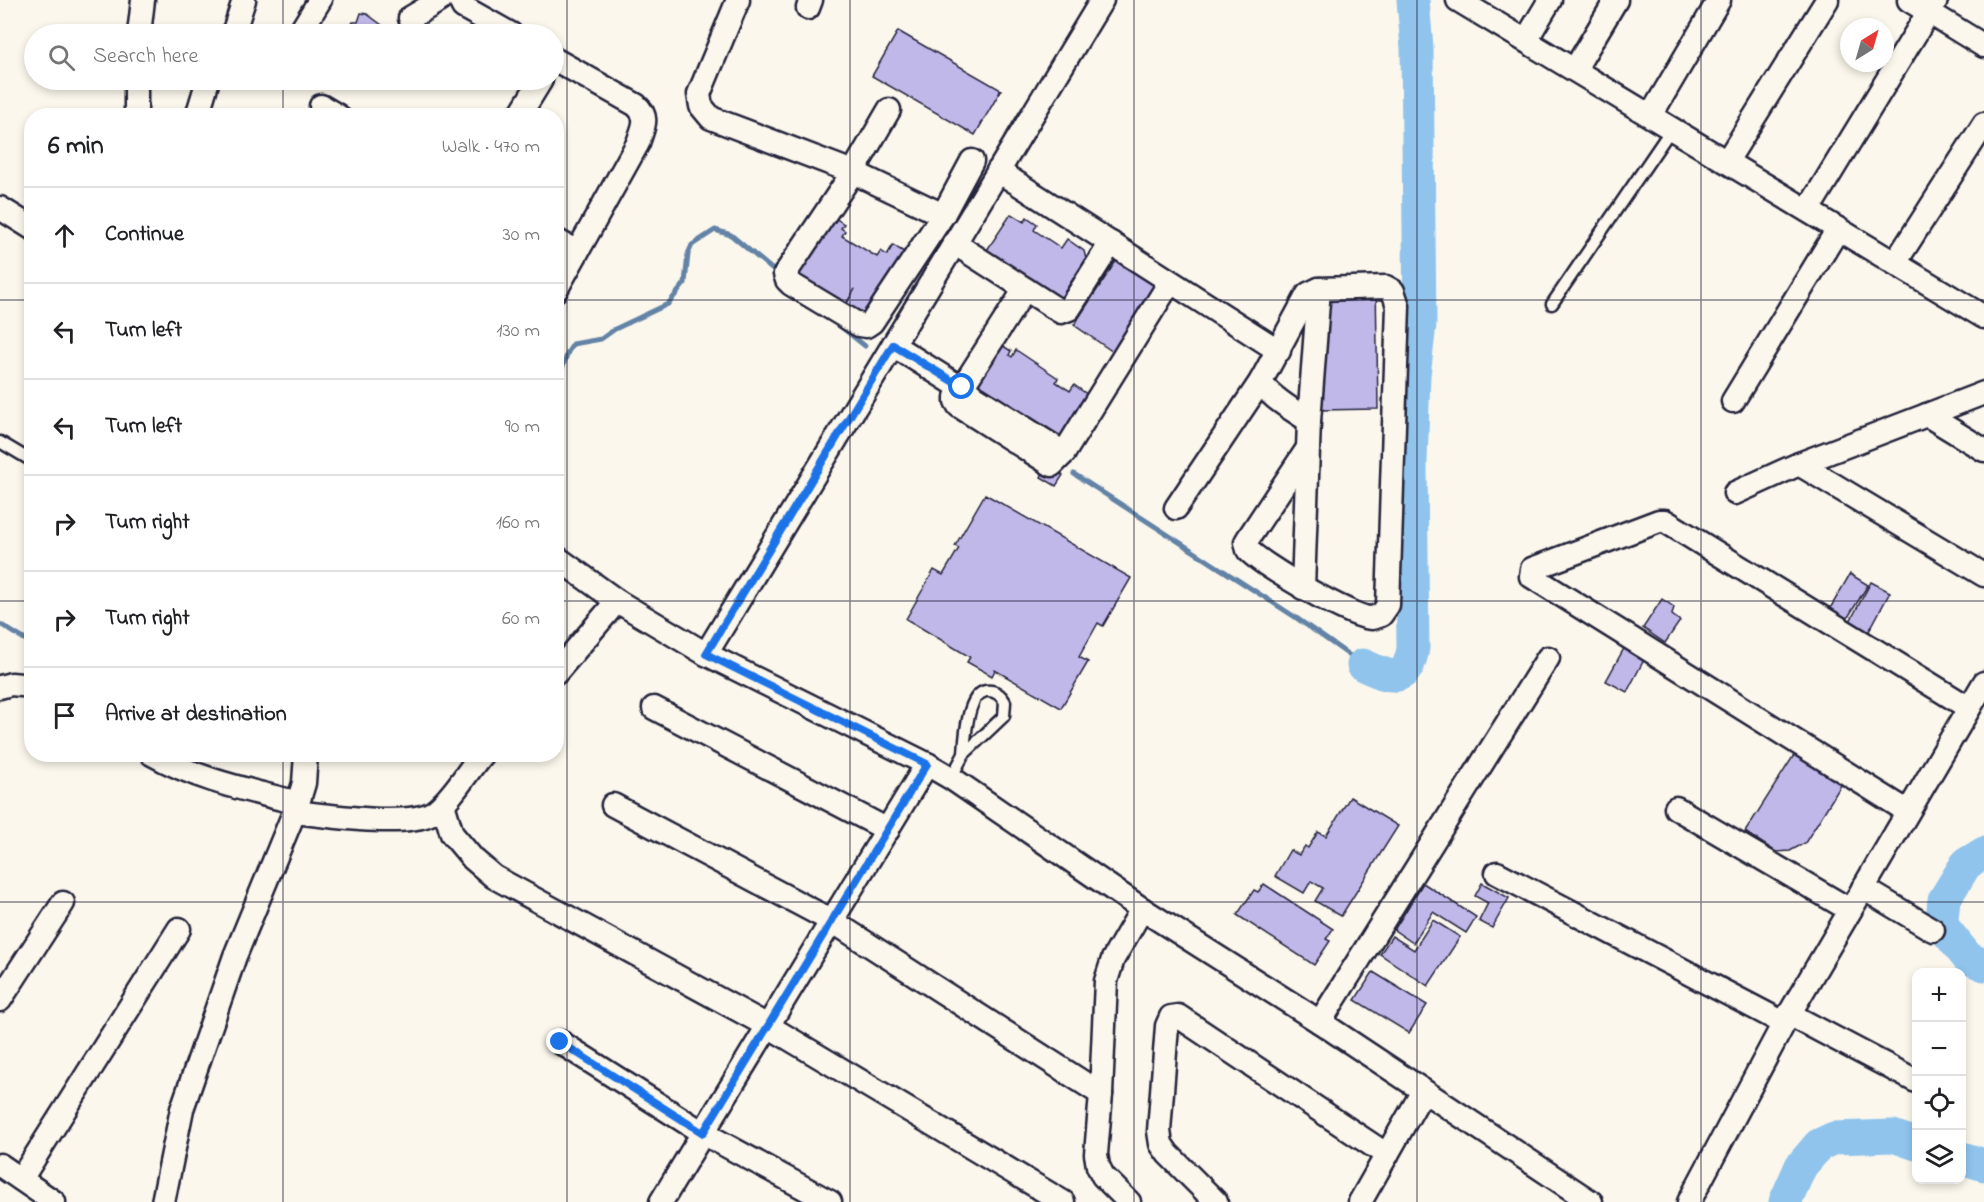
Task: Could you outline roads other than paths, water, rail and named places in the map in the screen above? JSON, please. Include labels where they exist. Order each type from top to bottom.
[{"type":"street","points":[[140,24],[143,0]]},
{"type":"street","points":[[226,24],[233,0]]},
{"type":"street","points":[[236,24],[244,0]]},
{"type":"street","points":[[305,24],[320,0]]},
{"type":"street","points":[[411,18],[440,0]]},
{"type":"street","points":[[460,0],[463,7],[493,24]]},
{"type":"street","points":[[738,0],[699,94],[701,106],[711,118],[853,172],[943,214]]},
{"type":"street","points":[[706,654],[1102,0]]},
{"type":"street","points":[[1458,0],[1895,264],[1982,313]]},
{"type":"street","points":[[1526,40],[1550,0]]},
{"type":"street","points":[[1575,69],[1616,0]]},
{"type":"street","points":[[1651,116],[1719,0]]},
{"type":"street","points":[[1727,161],[1827,0]]},
{"type":"street","points":[[1909,0],[1932,6],[1984,46]]},
{"type":"street","points":[[1808,210],[1932,6]]},
{"type":"street","points":[[564,65],[636,105],[643,112],[645,120],[638,143],[564,276]]},
{"type":"street","points":[[135,108],[136,90]]},
{"type":"street","points":[[199,108],[205,90]]},
{"type":"street","points":[[524,108],[535,90]]},
{"type":"street","points":[[889,110],[853,172],[785,274],[787,280],[860,325],[866,326],[872,322],[943,214],[972,161]]},
{"type":"street","points":[[1895,264],[1984,124]]},
{"type":"street","points":[[998,171],[1279,351]]},
{"type":"street","points":[[0,208],[24,223]]},
{"type":"street","points":[[1733,401],[1838,229]]},
{"type":"street","points":[[920,246],[949,252],[1025,289],[1061,312],[1069,309],[1111,243]]},
{"type":"street","points":[[564,245],[577,252]]},
{"type":"street","points":[[893,345],[1064,453],[1170,282]]},
{"type":"street","points":[[1176,508],[1261,381],[1308,294],[1319,289],[1386,287],[1393,291],[1398,306],[1388,604],[1381,615],[1372,618],[1362,616],[1303,588],[1248,550],[1246,542],[1308,448]]},
{"type":"street","points":[[962,387],[1025,289]]},
{"type":"street","points":[[1303,588],[1309,421],[1319,289]]},
{"type":"street","points":[[1261,381],[1272,394],[1309,421]]},
{"type":"street","points":[[1735,493],[1799,464],[1984,393]]},
{"type":"street","points":[[1927,415],[1984,450]]},
{"type":"street","points":[[1799,464],[1984,575]]},
{"type":"street","points":[[1907,811],[1531,576],[1532,569],[1647,525],[1665,521],[1969,708]]},
{"type":"street","points":[[564,563],[617,601],[706,654],[951,778],[1142,909],[1320,1022],[1591,1202]]},
{"type":"street","points":[[564,664],[617,601]]},
{"type":"street","points":[[1320,1022],[1548,658]]},
{"type":"street","points":[[1689,1202],[1787,1018],[1984,683]]},
{"type":"street","points":[[0,687],[11,684],[24,685]]},
{"type":"street","points":[[654,708],[888,830]]},
{"type":"street","points":[[167,762],[221,784],[395,820],[420,818],[432,813],[443,804],[476,762]]},
{"type":"street","points":[[163,1202],[182,1109],[235,957],[299,799],[305,762]]},
{"type":"street","points":[[661,1202],[927,764]]},
{"type":"street","points":[[443,804],[452,834],[473,859],[494,877],[768,1026],[1063,1202]]},
{"type":"street","points":[[613,805],[832,921],[1101,1094]]},
{"type":"street","points":[[1676,808],[1850,910]]},
{"type":"street","points":[[1497,873],[1912,1079]]},
{"type":"street","points":[[1863,888],[1933,930]]},
{"type":"street","points":[[0,1000],[63,903]]},
{"type":"street","points":[[1130,1202],[1103,1176],[1096,1154],[1106,981],[1113,959],[1142,909]]},
{"type":"street","points":[[21,1179],[179,929]]},
{"type":"street","points":[[1215,1202],[1161,1144],[1159,1131],[1167,1026],[1171,1017],[1178,1016],[1387,1155]]},
{"type":"street","points":[[560,1042],[703,1133],[830,1202]]},
{"type":"street","points":[[1360,1202],[1423,1092]]},
{"type":"street","points":[[0,1165],[21,1179],[43,1199]]},
{"type":"lane","points":[[1552,304],[1672,128]]},
{"type":"lane","points":[[0,441],[24,456]]},
{"type":"lane","points":[[951,778],[964,754],[1004,716],[1005,702],[1000,695],[992,691],[983,691],[974,699],[964,738],[964,754]]},
{"type":"waterway","points":[[1363,665],[1389,675],[1402,673],[1410,660],[1413,648],[1411,463],[1414,375],[1420,324],[1417,48],[1413,0]]},
{"type":"waterway","points":[[564,363],[573,344],[601,339],[615,329],[668,304],[685,283],[688,254],[692,245],[715,230],[731,235],[780,276]]},
{"type":"waterway","points":[[840,326],[865,346]]},
{"type":"waterway","points":[[1074,474],[1295,617],[1363,665]]},
{"type":"waterway","points":[[0,624],[24,639]]},
{"type":"waterway","points":[[1984,853],[1966,864],[1944,900],[1942,919],[1944,928],[1968,958],[1984,965]]},
{"type":"waterway","points":[[1785,1202],[1801,1166],[1819,1145],[1834,1138],[1893,1136],[1912,1143]]},
{"type":"waterway","points":[[1966,1159],[1984,1165]]}]
